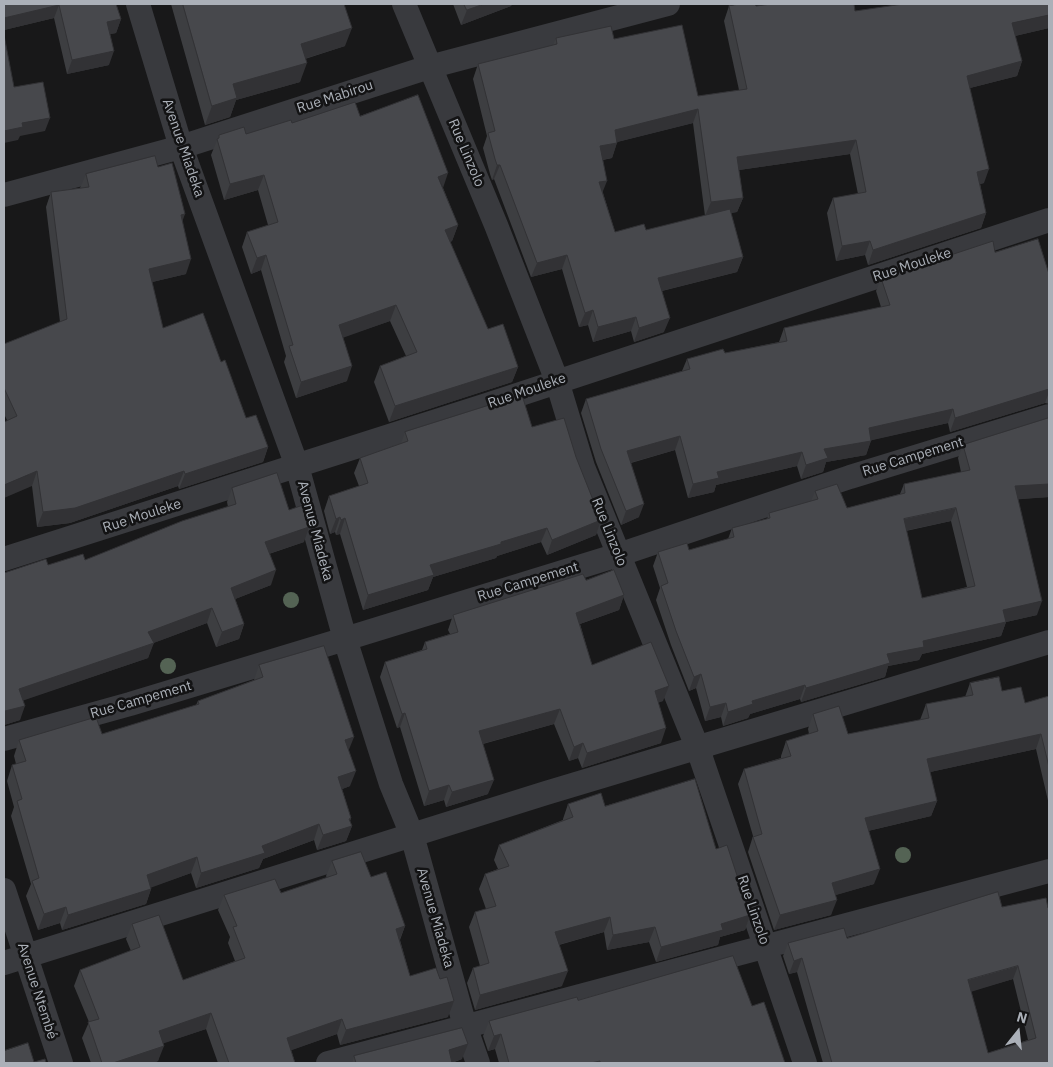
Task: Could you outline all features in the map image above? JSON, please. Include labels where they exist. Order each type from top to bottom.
[{"type":"street","name":"Avenue Miadeka","points":[[138,4],[181,147],[297,466],[345,639],[391,784],[412,835],[465,1026],[478,1063]]},
{"type":"street","name":"Rue Linzolo","points":[[404,4],[496,225],[557,381],[583,467],[698,749],[805,1063]]},
{"type":"street","name":"Rue Mabirou","points":[[4,195],[181,147],[429,67],[668,4]]},
{"type":"street","name":"Rue Mouleke","points":[[4,559],[297,466],[1049,220]]},
{"type":"street","name":"Rue Campement","points":[[4,739],[130,704],[618,555],[850,477],[1049,416]]},
{"type":"street","points":[[15,959],[546,793],[698,749],[1049,642]]},
{"type":"street","points":[[328,1063],[1049,871]]},
{"type":"street","name":"Avenue Ntembé","points":[[4,890],[15,959],[61,1063]]},
{"type":"building","points":[[4,4],[116,4],[121,19],[107,22],[114,51],[72,60],[59,5],[4,18]]},
{"type":"building","points":[[183,4],[344,4],[352,28],[301,44],[307,63],[233,84],[237,98],[212,106]]},
{"type":"building","points":[[464,4],[484,4],[467,10]]},
{"type":"building","points":[[755,4],[756,6],[771,4],[854,4],[855,11],[903,4],[1049,4],[1049,15],[1012,23],[1022,61],[967,76],[989,169],[977,172],[986,213],[873,250],[870,241],[842,246],[833,198],[866,192],[856,140],[737,157],[743,198],[711,202],[698,109],[615,130],[617,143],[600,146],[607,181],[599,182],[615,232],[644,224],[646,230],[730,209],[743,257],[658,278],[670,318],[639,328],[636,317],[598,327],[593,310],[585,313],[567,255],[537,263],[500,165],[497,165],[495,159],[488,133],[495,131],[478,64],[557,44],[556,38],[611,26],[614,39],[682,25],[698,96],[747,89],[729,6]]},
{"type":"building","points":[[4,35],[14,87],[43,82],[50,118],[22,123],[23,127],[4,131]]},
{"type":"building","points":[[418,95],[448,173],[438,177],[458,225],[445,230],[488,329],[503,324],[518,367],[395,406],[380,366],[417,352],[396,305],[339,325],[352,366],[301,382],[289,346],[293,345],[266,255],[257,258],[247,232],[278,222],[264,175],[230,184],[217,139],[219,135],[244,127],[246,134],[291,120],[292,123],[355,102],[360,116]]},
{"type":"building","points":[[155,156],[158,167],[172,163],[185,214],[181,215],[191,259],[149,269],[163,328],[203,313],[221,362],[225,360],[246,418],[256,415],[268,447],[185,474],[184,471],[75,508],[43,512],[37,471],[4,485],[4,422],[17,416],[4,388],[4,344],[67,319],[51,192],[89,187],[86,174]]},
{"type":"building","points":[[1038,239],[1049,274],[1049,389],[955,418],[953,409],[869,428],[871,441],[824,449],[828,458],[806,465],[802,452],[717,472],[719,478],[693,484],[680,436],[627,451],[644,504],[626,511],[601,449],[586,399],[690,369],[687,359],[723,349],[725,353],[787,341],[784,328],[890,305],[881,278],[993,241],[995,252]]},
{"type":"building","points":[[522,395],[532,427],[564,418],[576,457],[601,520],[552,540],[547,528],[501,542],[501,544],[430,565],[434,575],[368,595],[345,518],[341,520],[340,517],[336,519],[329,496],[368,483],[360,458],[408,441],[405,432]]},
{"type":"building","points":[[1049,418],[1049,484],[1015,486],[1042,601],[1003,610],[1006,622],[923,641],[924,647],[887,654],[890,663],[806,688],[805,685],[752,701],[753,704],[728,712],[726,703],[710,707],[701,674],[694,677],[676,631],[661,586],[668,583],[658,552],[687,543],[689,550],[734,537],[732,528],[770,518],[769,513],[818,499],[815,491],[837,484],[847,508],[905,493],[904,484],[970,470],[963,445]],"holes":[[[956,508],[975,586],[922,598],[904,519]]]},
{"type":"building","points":[[277,473],[289,510],[303,505],[309,527],[265,542],[276,570],[231,588],[244,624],[222,632],[212,608],[148,632],[154,643],[19,689],[25,706],[4,712],[4,573],[46,559],[48,565],[83,554],[85,560],[182,521],[236,504],[232,488]]},
{"type":"building","points":[[614,570],[624,595],[576,613],[592,665],[651,642],[669,686],[655,691],[666,728],[587,753],[583,743],[574,747],[560,709],[479,731],[494,780],[452,792],[449,785],[429,791],[405,713],[402,714],[385,662],[427,649],[425,642],[458,632],[453,615],[583,574],[586,580]]},
{"type":"building","points":[[324,646],[354,737],[345,740],[356,771],[338,777],[352,826],[323,835],[319,824],[262,846],[265,853],[201,873],[197,857],[147,875],[151,889],[68,915],[66,907],[44,914],[32,881],[39,878],[17,801],[22,799],[12,765],[26,761],[19,740],[96,717],[102,734],[199,704],[198,701],[263,677],[259,665]]},
{"type":"building","points":[[999,677],[1002,691],[1021,687],[1025,703],[1049,696],[1049,767],[1041,734],[927,759],[937,801],[865,818],[880,869],[832,883],[837,900],[780,915],[753,837],[762,834],[744,769],[791,756],[786,741],[818,731],[813,714],[839,706],[848,734],[929,718],[926,704],[973,695],[970,683]]},
{"type":"building","points":[[695,779],[716,849],[727,845],[750,915],[721,924],[723,930],[661,947],[655,927],[613,935],[610,917],[555,932],[568,971],[480,995],[473,968],[489,963],[475,912],[496,906],[485,874],[509,866],[499,845],[573,817],[568,804],[601,793],[605,806]]},
{"type":"building","points":[[361,852],[371,877],[386,872],[405,926],[396,929],[410,976],[436,968],[440,979],[447,977],[454,1001],[346,1030],[342,1019],[287,1038],[295,1063],[229,1063],[211,1013],[159,1031],[164,1046],[113,1063],[102,1063],[88,1022],[99,1019],[80,970],[140,947],[132,924],[159,915],[183,980],[245,958],[233,927],[237,926],[224,895],[275,879],[281,893],[337,874],[332,861]]},
{"type":"building","points":[[998,892],[1002,907],[1046,898],[1049,908],[1049,1063],[832,1063],[802,958],[794,961],[788,943],[844,928],[847,938]],"holes":[[[1018,966],[1036,1038],[988,1053],[968,980]]]},
{"type":"building","points":[[733,956],[752,1006],[764,1002],[785,1063],[600,1063],[600,1061],[591,1063],[509,1063],[501,1034],[494,1036],[489,1021],[577,997],[578,1000]]},
{"type":"building","points":[[462,1028],[468,1044],[449,1050],[452,1063],[356,1063],[354,1056]]},
{"type":"building","points":[[28,1043],[34,1062],[45,1059],[46,1063],[4,1063],[4,1051]]}]
